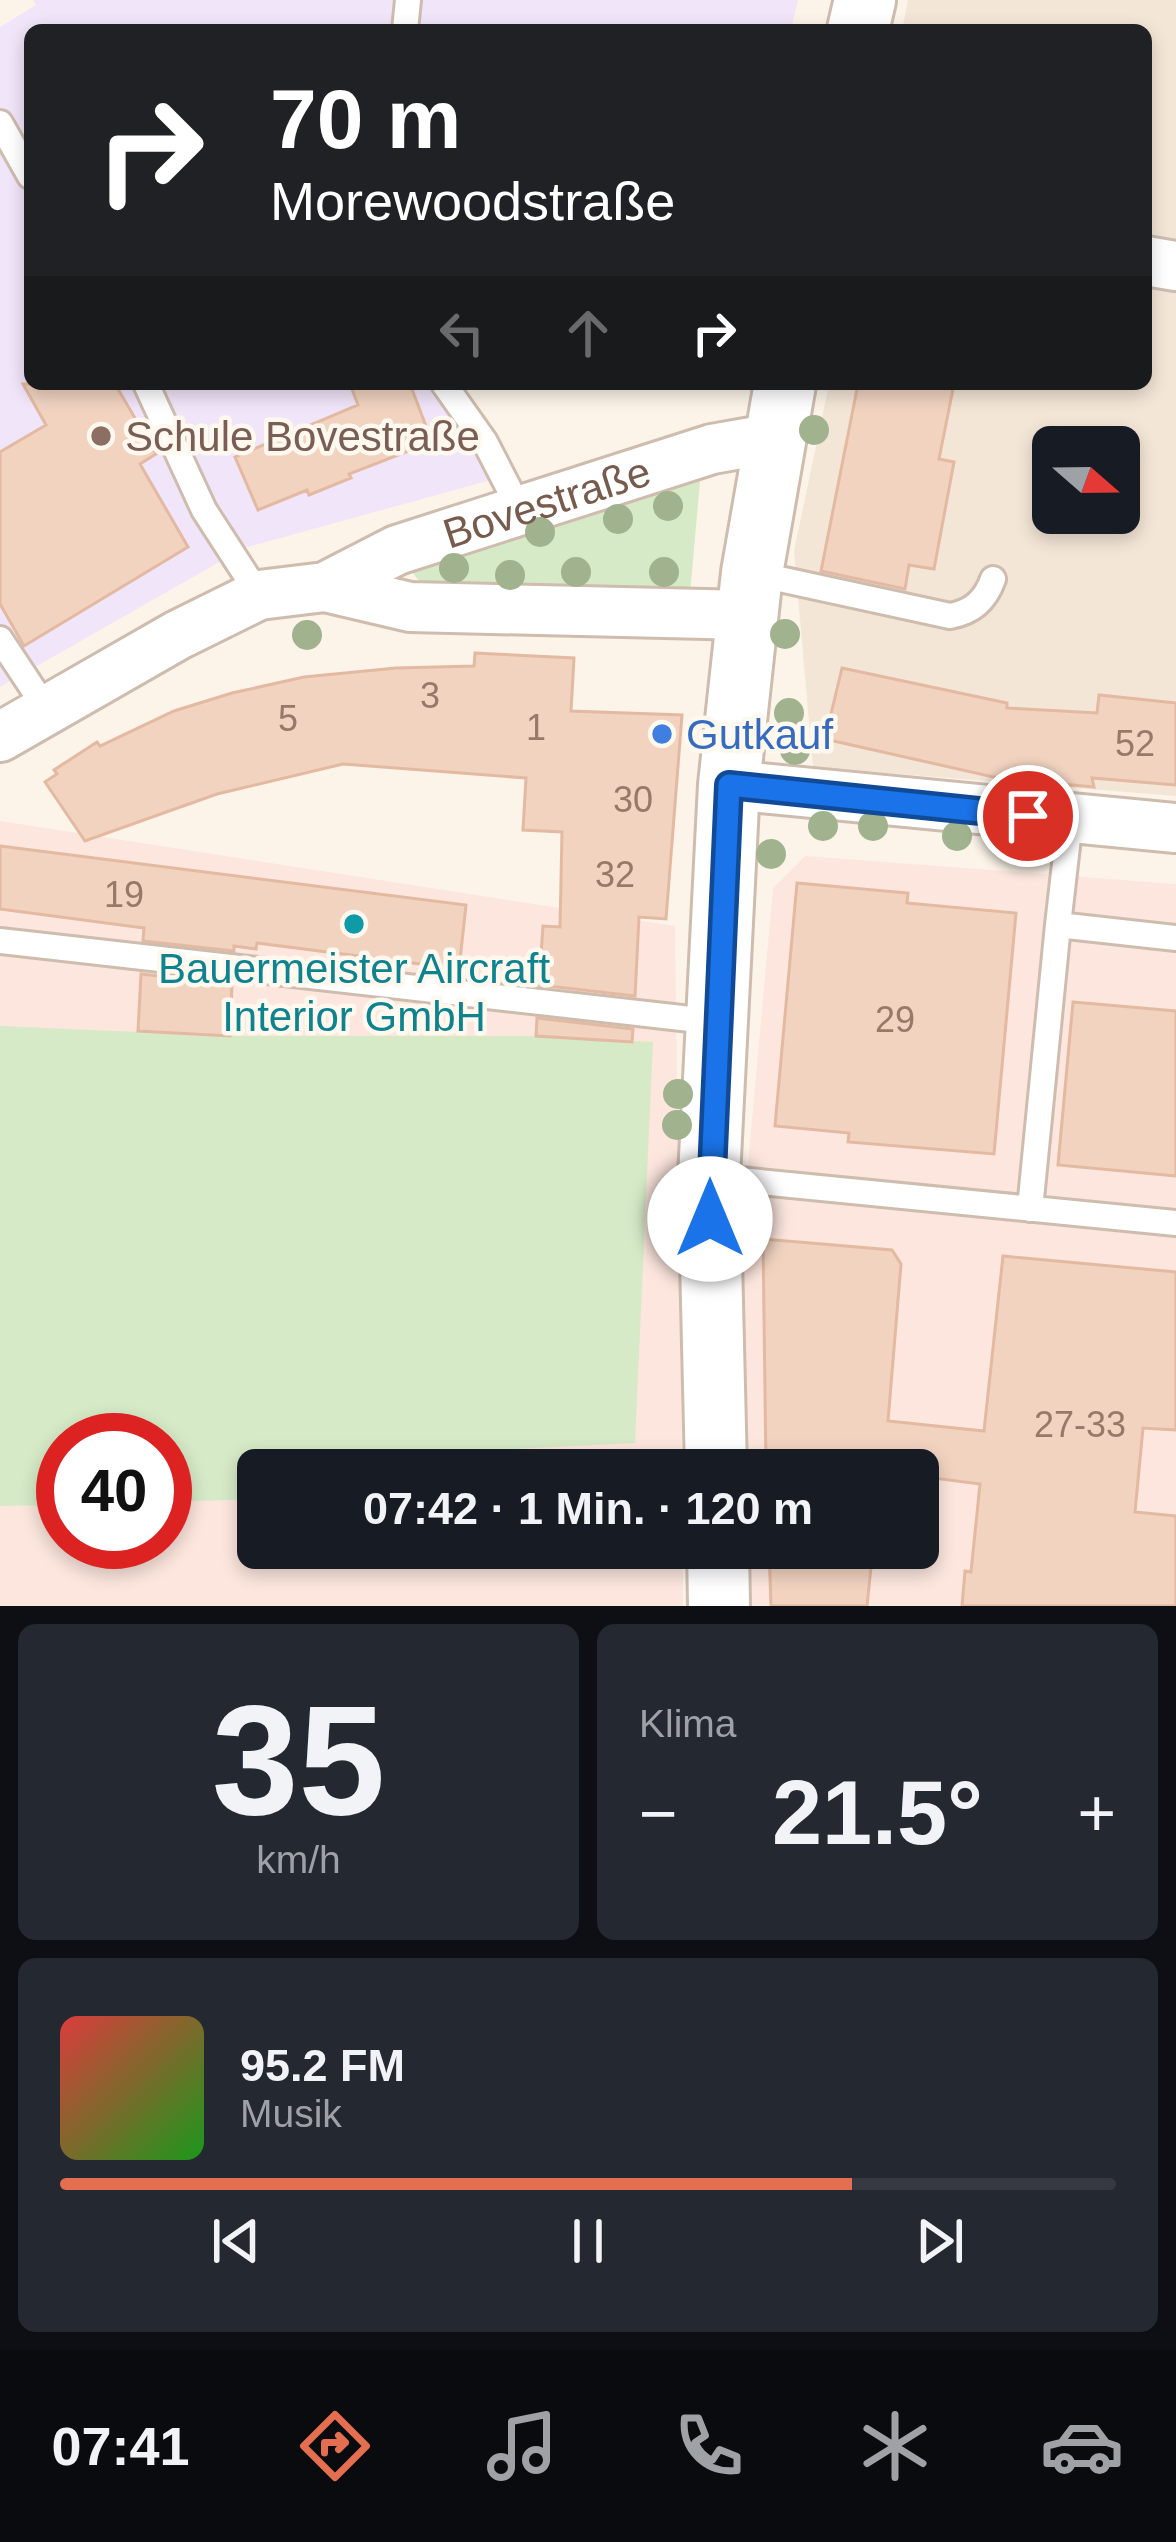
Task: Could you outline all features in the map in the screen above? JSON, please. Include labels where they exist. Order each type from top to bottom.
[{"type":"street","name":"Bovestraße","points":[[0,737],[178,635],[259,596],[325,587],[398,550],[712,448],[780,411]]},
{"type":"street","points":[[716,1449],[710,1178],[729,785],[750,594],[780,411]]},
{"type":"street","name":"Bovestraße","points":[[325,587],[410,608],[750,594]]},
{"type":"street","points":[[729,785],[1176,828]]},
{"type":"street","points":[[718,1569],[719,1606]]},
{"type":"lane","points":[[0,123],[24,165]]},
{"type":"lane","points":[[149,390],[204,510],[259,596]]},
{"type":"lane","points":[[448,390],[485,442],[520,510]]},
{"type":"lane","points":[[750,594],[950,616],[974,608],[993,579]]},
{"type":"lane","points":[[0,639],[47,710]]},
{"type":"lane","points":[[1030,1209],[1070,820]]},
{"type":"lane","points":[[1058,925],[1176,938]]},
{"type":"lane","points":[[0,941],[717,1022]]},
{"type":"lane","points":[[710,1178],[1176,1222]]},
{"type":"shaded area","points":[[33,0],[798,0],[792,24],[24,24],[24,390],[464,390],[504,451],[513,474],[244,548],[0,687],[0,27],[36,5]]},
{"type":"shaded area","points":[[908,0],[1176,0],[1176,796],[813,767],[794,551],[828,390],[1152,390],[1152,24],[903,24]]},
{"type":"shaded area","points":[[0,821],[675,926],[682,1449],[237,1449],[237,1569],[683,1569],[683,1606],[0,1606]]},
{"type":"shaded area","points":[[805,856],[1176,884],[1176,1606],[741,1606],[741,1569],[939,1569],[939,1449],[741,1449],[742,1230],[773,888]]},
{"type":"green space","points":[[700,481],[690,594],[429,595],[413,573],[420,556]]},
{"type":"green space","points":[[0,1026],[230,1036],[536,1036],[653,1042],[635,1443],[512,1449],[237,1449],[237,1500],[192,1501],[192,1413],[36,1413],[36,1505],[0,1506]]},
{"type":"building","points":[[26,390],[119,390],[156,454],[140,464],[188,547],[24,646],[0,604],[0,452],[46,425]]},
{"type":"building","points":[[352,390],[412,390],[432,442],[309,495],[307,490],[258,510],[235,457],[358,405]]},
{"type":"building","points":[[857,390],[953,390],[939,459],[954,462],[934,569],[909,565],[905,589],[821,571]]},
{"type":"building","points":[[475,653],[574,658],[571,711],[682,715],[666,919],[639,917],[635,996],[539,985],[543,926],[560,927],[562,832],[523,830],[526,778],[343,764],[217,794],[85,841],[45,782],[57,774],[54,770],[97,742],[100,746],[174,711],[232,693],[304,677],[474,666]]},
{"type":"building","points":[[842,668],[1007,703],[1007,708],[1097,713],[1099,695],[1176,703],[1176,785],[1092,778],[1094,787],[998,778],[825,739]]},
{"type":"building","points":[[0,846],[466,905],[459,969],[257,943],[256,949],[234,946],[234,951],[143,941],[144,928],[0,909]]},
{"type":"building","points":[[797,883],[908,893],[907,903],[1016,913],[994,1154],[848,1142],[849,1133],[775,1126]]},
{"type":"building","points":[[141,974],[232,984],[230,1036],[138,1031]]},
{"type":"building","points":[[1073,1002],[1176,1011],[1176,1176],[1058,1165]]},
{"type":"building","points":[[537,1018],[633,1029],[632,1042],[536,1036]]},
{"type":"building","points":[[763,1239],[892,1250],[901,1264],[888,1421],[984,1431],[1003,1256],[1176,1272],[1176,1430],[1143,1428],[1135,1512],[1176,1516],[1176,1606],[962,1606],[965,1571],[971,1572],[980,1484],[939,1479],[939,1449],[766,1449]]},
{"type":"building","points":[[770,1569],[871,1569],[867,1606],[771,1606]]},
{"type":"place","name":"Schule Bovestraße","points":[[101,436]]},
{"type":"place","name":"Gutkauf","points":[[662,734]]},
{"type":"place","name":"Bauermeister Aircraft Interior GmbH","points":[[354,924]]},
{"type":"route","points":[[710,1219],[729,785],[1028,816]]}]
